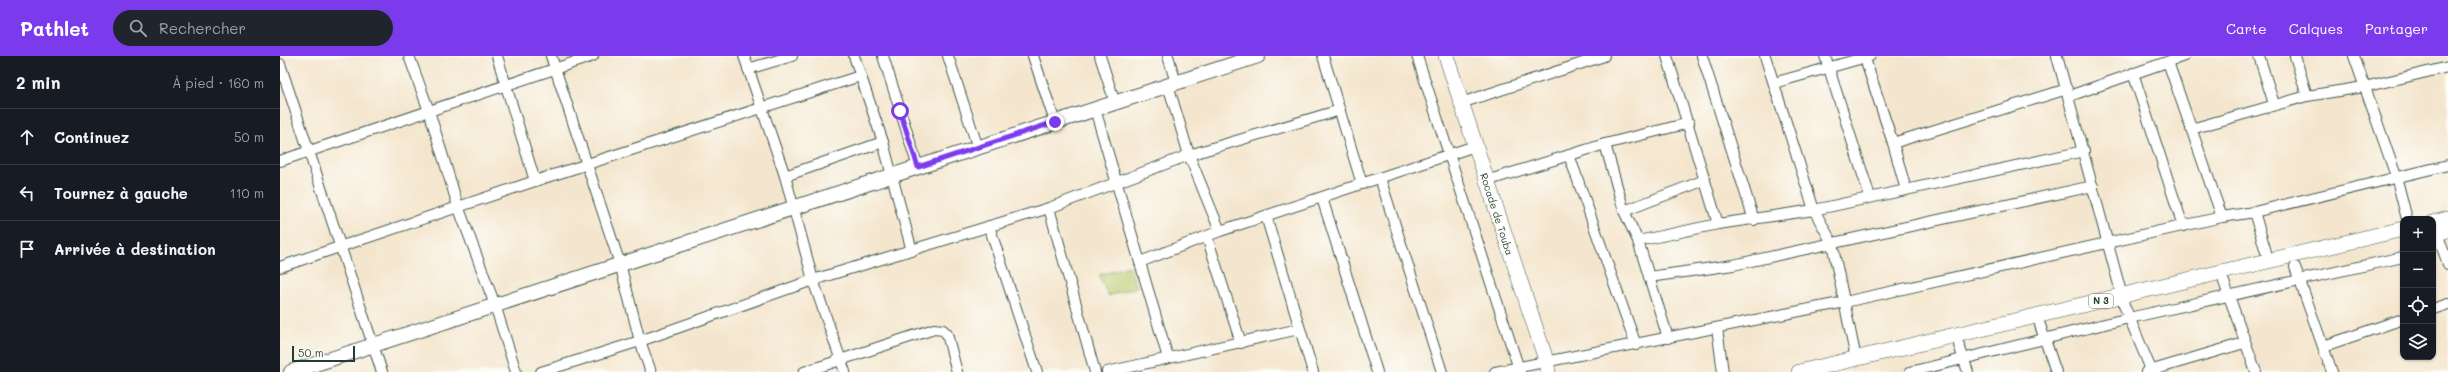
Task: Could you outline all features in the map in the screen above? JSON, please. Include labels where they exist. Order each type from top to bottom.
[{"type":"main road","name":"Rocade de Touba","points":[[1446,56],[1547,366]]},
{"type":"main road","points":[[2438,230],[2448,219]]},
{"type":"main road","name":"N 3","points":[[1845,372],[1959,345],[2043,331],[2270,262],[2400,230]]},
{"type":"main road","name":"N 3","points":[[1799,372],[1856,359],[2125,306],[2224,282],[2297,274],[2400,241]]},
{"type":"street","points":[[409,56],[429,111],[458,206],[495,305],[516,372]]},
{"type":"street","points":[[497,56],[535,181]]},
{"type":"street","points":[[551,56],[620,264],[640,341],[651,372]]},
{"type":"street","points":[[280,162],[593,56]]},
{"type":"street","points":[[744,56],[785,176],[813,280],[845,372]]},
{"type":"street","points":[[748,69],[792,56]]},
{"type":"street","points":[[854,56],[883,142],[912,251]]},
{"type":"street","points":[[882,56],[918,167]]},
{"type":"street","points":[[948,56],[978,148]]},
{"type":"street","points":[[1033,56],[1055,122]]},
{"type":"street","points":[[1100,56],[1115,103]]},
{"type":"street","points":[[1168,56],[1172,84],[1189,155],[1220,231]]},
{"type":"street","points":[[291,372],[794,206],[1115,103],[1240,59],[1258,56]]},
{"type":"street","points":[[1323,56],[1362,184]]},
{"type":"street","points":[[1417,56],[1448,156],[1519,369]]},
{"type":"street","points":[[1461,103],[1604,56]]},
{"type":"street","points":[[1667,56],[1689,124],[1718,224]]},
{"type":"street","points":[[1702,56],[1754,220]]},
{"type":"street","points":[[1765,56],[1814,210],[1832,243],[1856,359]]},
{"type":"street","points":[[1825,56],[1870,197]]},
{"type":"street","points":[[2057,56],[2125,306],[2150,371],[2244,343]]},
{"type":"street","points":[[1893,143],[2133,74],[2184,56]]},
{"type":"street","points":[[2259,56],[2274,104]]},
{"type":"street","points":[[2295,56],[2307,96]]},
{"type":"street","points":[[2354,56],[2396,176],[2406,216]]},
{"type":"street","points":[[1774,83],[1866,57],[1906,190]]},
{"type":"street","points":[[2168,62],[2222,217]]},
{"type":"street","points":[[280,64],[382,372]]},
{"type":"street","points":[[2191,129],[2274,104],[2307,96],[2364,86],[2448,67]]},
{"type":"street","points":[[2133,74],[2183,226]]},
{"type":"street","points":[[280,267],[341,248],[458,206],[860,76]]},
{"type":"street","points":[[1095,109],[1168,358]]},
{"type":"street","points":[[541,372],[640,341],[813,280],[1049,208],[1189,155],[1340,110]]},
{"type":"street","points":[[1486,181],[1605,144],[1689,124]]},
{"type":"street","points":[[785,176],[883,142]]},
{"type":"street","points":[[1605,144],[1624,211],[1638,241],[1668,338]]},
{"type":"street","points":[[1140,262],[1220,231],[1475,146]]},
{"type":"street","points":[[1638,241],[1718,224],[1754,220],[1814,210],[2084,151]]},
{"type":"street","points":[[1569,155],[1636,345]]},
{"type":"street","points":[[1495,372],[1547,366],[1668,338],[1845,302],[2108,244],[2222,217],[2254,212],[2448,164]]},
{"type":"street","points":[[1380,178],[1442,372]]},
{"type":"street","points":[[1624,211],[1705,180]]},
{"type":"street","points":[[1649,277],[1733,265],[2093,186]]},
{"type":"street","points":[[1322,198],[1377,372]]},
{"type":"street","points":[[1049,208],[1095,372]]},
{"type":"street","points":[[2254,212],[2270,262]]},
{"type":"street","points":[[1266,216],[1313,372]]},
{"type":"street","points":[[989,226],[1037,372]]},
{"type":"street","points":[[2438,230],[2441,248],[2448,264]]},
{"type":"street","points":[[1207,237],[1241,343]]},
{"type":"street","points":[[2125,306],[2228,296],[2297,274],[2400,257]]},
{"type":"street","points":[[2297,274],[2324,346],[2332,372]]},
{"type":"street","points":[[2224,282],[2244,343],[2256,372]]},
{"type":"street","points":[[2436,308],[2448,304]]},
{"type":"street","points":[[2324,346],[2400,320]]},
{"type":"street","points":[[1717,328],[1723,372]]},
{"type":"street","points":[[804,372],[841,359],[940,329],[946,334],[957,372]]},
{"type":"street","points":[[1113,371],[1299,329]]},
{"type":"street","points":[[1910,372],[1964,359],[2043,331],[2056,372]]},
{"type":"street","points":[[1959,345],[1968,372]]},
{"type":"green space","points":[[1129,266],[1137,287],[1108,296],[1099,275]]},
{"type":"route","points":[[900,111],[918,167],[1055,122]]}]
